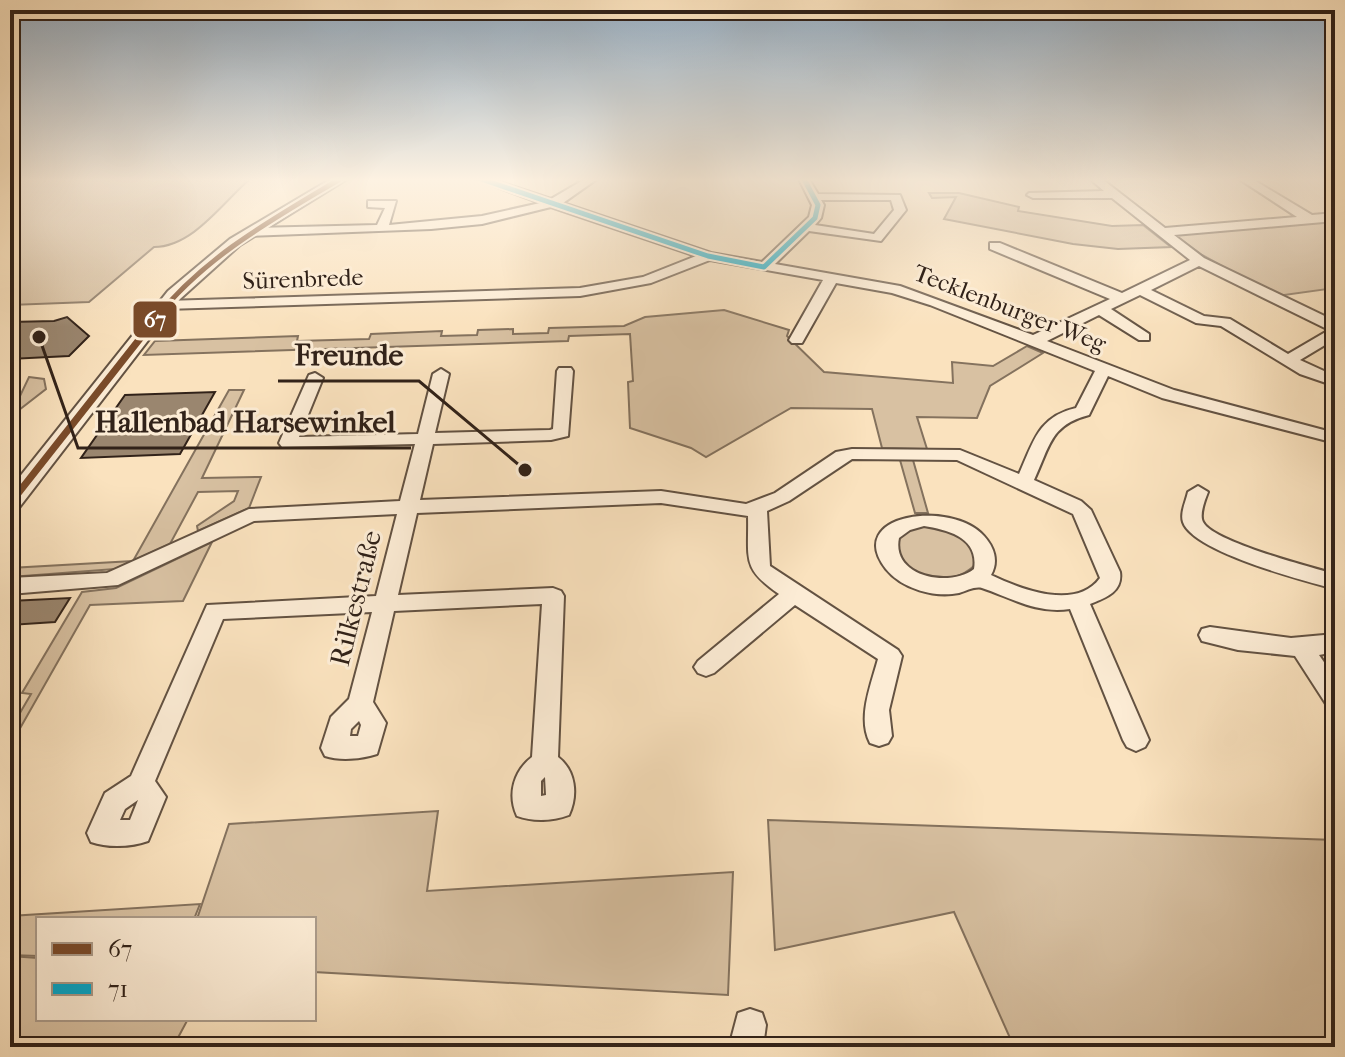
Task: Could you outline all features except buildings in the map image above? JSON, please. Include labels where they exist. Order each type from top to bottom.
[{"type":"street","points":[[10,504],[165,305],[219,255],[256,228]]},
{"type":"street","points":[[250,232],[347,228]]},
{"type":"street","name":"Tecklenburger Weg","points":[[627,228],[708,256],[895,289],[1168,394],[1335,438]]},
{"type":"street","points":[[764,267],[806,228]]},
{"type":"street","points":[[815,228],[877,238],[885,228]]},
{"type":"street","points":[[1155,228],[1199,261],[1335,327]]},
{"type":"street","points":[[1159,232],[1201,228]]},
{"type":"street","points":[[995,246],[1121,298]]},
{"type":"street","name":"Sürenbrede","points":[[165,305],[554,294],[606,289],[664,274],[708,256]]},
{"type":"street","points":[[1032,342],[1199,261]]},
{"type":"street","points":[[797,340],[832,277]]},
{"type":"street","points":[[1139,289],[1201,320],[1225,322],[1306,371],[1335,381]]},
{"type":"street","points":[[1100,309],[1144,337]]},
{"type":"street","points":[[1289,360],[1335,333]]},
{"type":"street","points":[[1024,482],[1045,437],[1060,417],[1083,411],[1103,370]]},
{"type":"street","points":[[315,378],[288,443],[551,435],[562,432],[565,371]]},
{"type":"street","name":"Rilkestraße","points":[[360,704],[441,374]]},
{"type":"street","points":[[10,586],[110,580],[249,515],[261,513],[661,497],[685,497],[739,510],[757,509],[842,456],[852,454],[960,455],[1074,505],[1085,512],[1092,523],[1095,542],[1111,574],[1104,589],[1078,603],[1029,599],[1006,592],[978,577]]},
{"type":"street","points":[[1198,492],[1193,524],[1213,542],[1335,582]]},
{"type":"street","points":[[757,509],[760,566],[769,578],[890,656],[877,710],[879,736]]},
{"type":"street","points":[[924,520],[956,527],[981,545],[986,556],[985,567],[978,577],[965,584],[948,586],[912,578],[889,558],[886,547],[889,537],[896,528],[908,522],[924,520]]},
{"type":"street","points":[[706,667],[794,594]]},
{"type":"street","points":[[141,784],[215,611],[553,596],[545,762]]},
{"type":"street","points":[[1078,603],[1136,740]]},
{"type":"street","points":[[1210,635],[1238,643],[1302,648],[1335,643]]},
{"type":"street","points":[[1302,648],[1335,697]]},
{"type":"shaded area","points":[[10,228],[198,228],[182,240],[154,247],[89,302],[10,305]]},
{"type":"shaded area","points":[[992,228],[1147,228],[1171,247],[1118,249]]},
{"type":"shaded area","points":[[1239,228],[1335,228],[1335,288],[1277,296],[1202,255],[1173,234]]},
{"type":"shaded area","points":[[724,310],[789,330],[787,336],[824,372],[953,383],[952,362],[993,366],[1027,346],[1043,353],[990,386],[977,418],[917,417],[927,449],[882,448],[872,409],[791,408],[706,457],[691,448],[630,428],[628,382],[633,381],[630,334],[569,336],[568,341],[144,355],[155,341],[298,336],[297,341],[369,339],[371,334],[442,331],[441,336],[477,335],[478,330],[513,329],[513,334],[548,333],[549,328],[624,326],[645,317]]},
{"type":"shaded area","points":[[29,377],[44,379],[46,389],[10,417]]},
{"type":"shaded area","points":[[229,390],[244,390],[202,478],[261,477],[249,508],[198,531],[197,526],[234,501],[238,491],[198,492],[170,544],[133,561]]},
{"type":"shaded area","points":[[900,460],[913,460],[928,513],[915,513]]},
{"type":"shaded area","points":[[933,526],[963,538],[972,549],[975,565],[965,573],[941,579],[928,578],[907,566],[894,545],[910,530]]},
{"type":"shaded area","points":[[212,542],[183,601],[90,605],[10,746],[10,730],[31,694],[22,693],[82,592],[116,588]]},
{"type":"shaded area","points":[[133,561],[115,569],[10,577],[10,568]]},
{"type":"shaded area","points":[[438,811],[427,891],[733,872],[728,995],[316,972],[316,917],[198,917],[229,824]]},
{"type":"shaded area","points":[[768,820],[1335,840],[1335,1047],[1014,1047],[954,912],[775,950]]},
{"type":"shaded area","points":[[200,904],[195,917],[36,917],[36,956],[10,955],[10,916]]},
{"type":"shaded area","points":[[10,956],[36,958],[36,1021],[187,1021],[173,1047],[10,1047]]},
{"type":"transit line","name":"67","points":[[10,504],[174,295],[235,242],[258,228]]},
{"type":"transit line","name":"71","points":[[626,228],[708,256],[764,267],[804,228]]},
{"type":"place","name":"Hallenbad Harsewinkel","points":[[39,337]]},
{"type":"place","name":"Freunde","points":[[525,470]]}]
